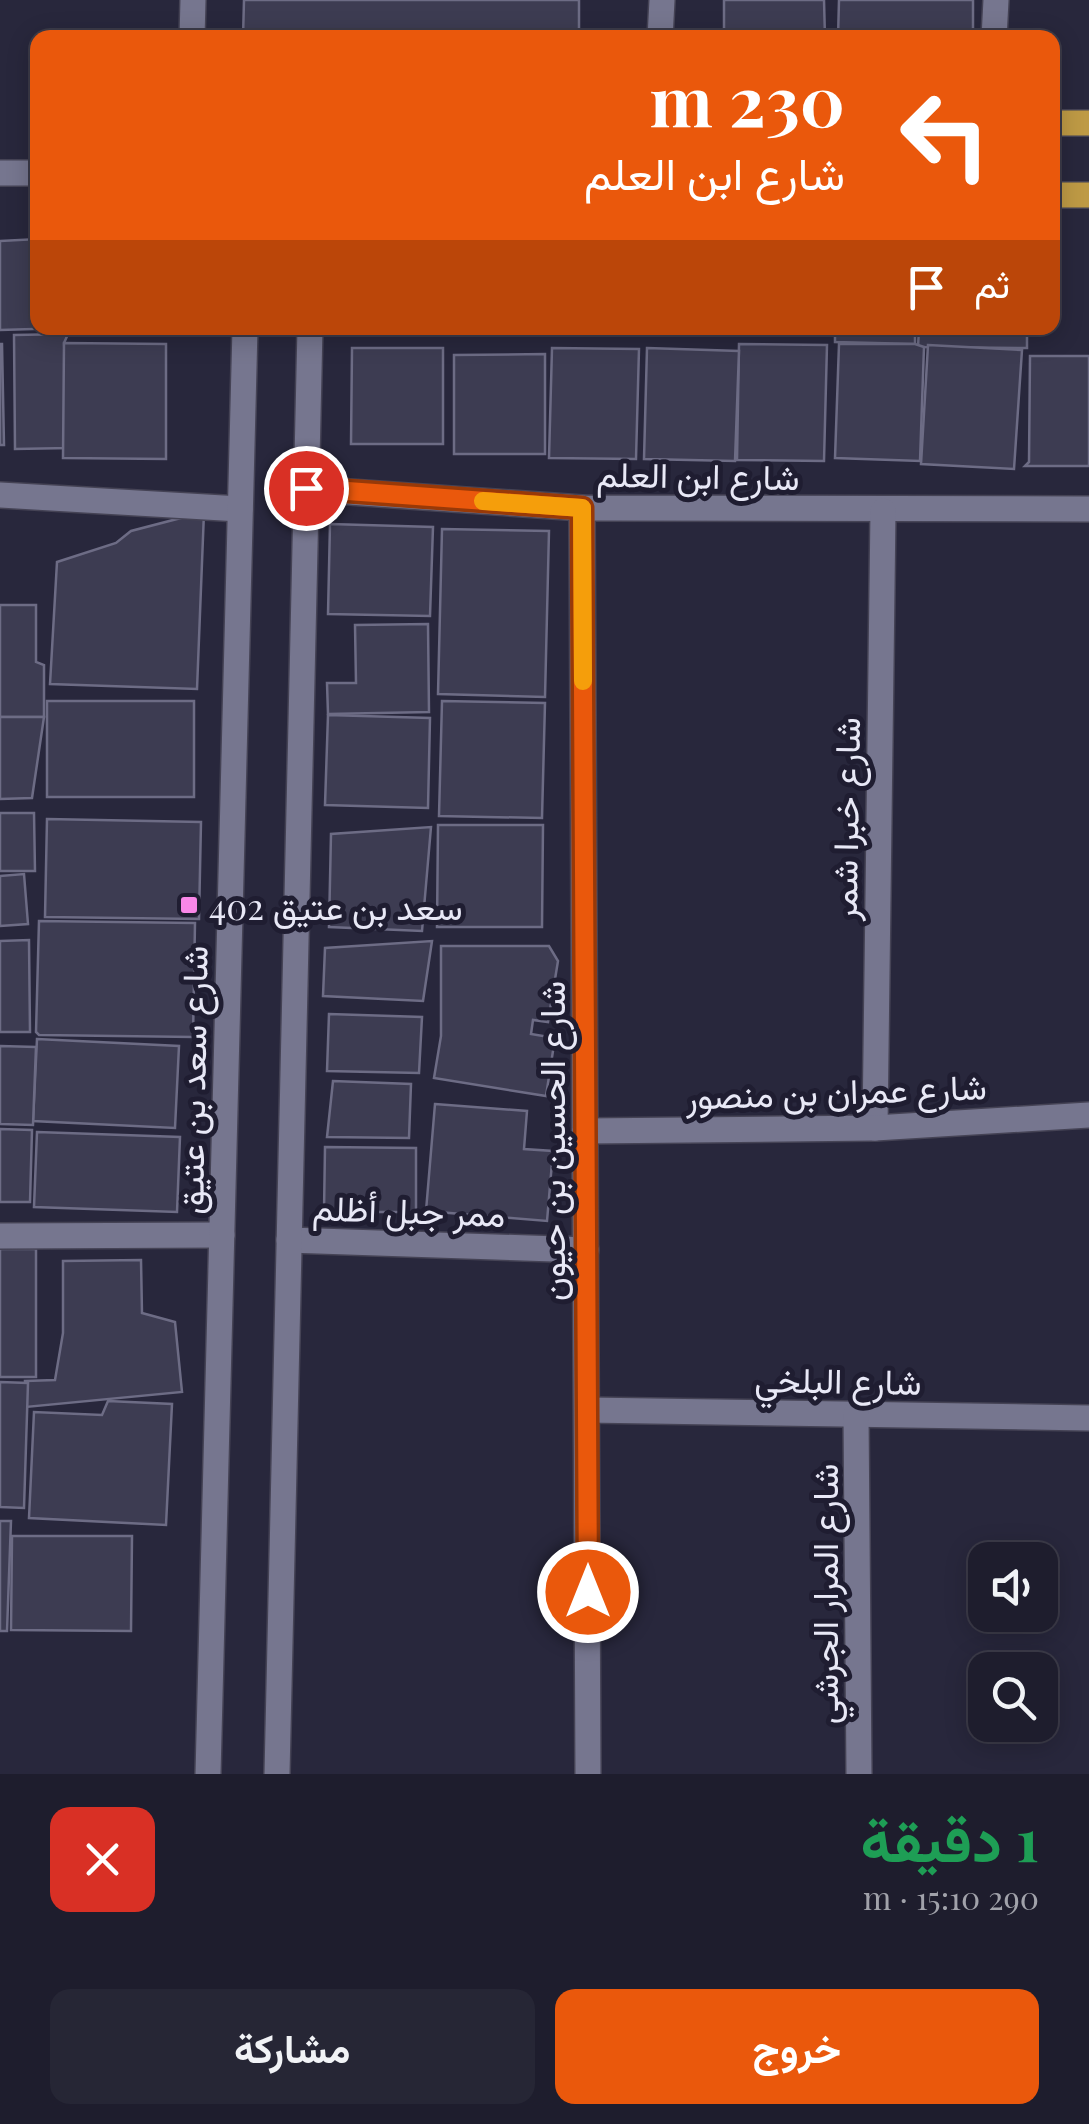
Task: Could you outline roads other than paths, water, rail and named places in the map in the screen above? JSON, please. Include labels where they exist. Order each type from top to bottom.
[{"type":"main road","points":[[1060,123],[1089,123]]},
{"type":"main road","points":[[1060,194],[1089,195]]},
{"type":"street","points":[[192,0],[192,30]]},
{"type":"street","points":[[660,30],[662,0]]},
{"type":"street","points":[[994,30],[996,0]]},
{"type":"street","points":[[0,172],[30,173]]},
{"type":"street","name":"شارع سعد بن عتيق","points":[[208,1774],[245,335]]},
{"type":"street","points":[[277,1774],[310,335]]},
{"type":"street","name":"شارع ابن العلم","points":[[306,488],[582,508],[1089,509]]},
{"type":"street","points":[[0,495],[240,509]]},
{"type":"street","name":"شارع الحسين بن حيون","points":[[582,508],[588,1774]]},
{"type":"street","name":"شارع خبرا شمر","points":[[876,1128],[883,510]]},
{"type":"street","name":"شارع عمران بن منصور","points":[[585,1130],[876,1128],[1089,1115]]},
{"type":"street","points":[[0,1236],[222,1234]]},
{"type":"street","name":"ممر جبل أظلم","points":[[290,1240],[586,1250]]},
{"type":"street","name":"شارع البلخي","points":[[586,1410],[1089,1418]]},
{"type":"street","name":"شارع المرار الجرشي","points":[[856,1414],[859,1774]]},
{"type":"place","name":"سعد بن عتيق 402","points":[[189,905]]}]
